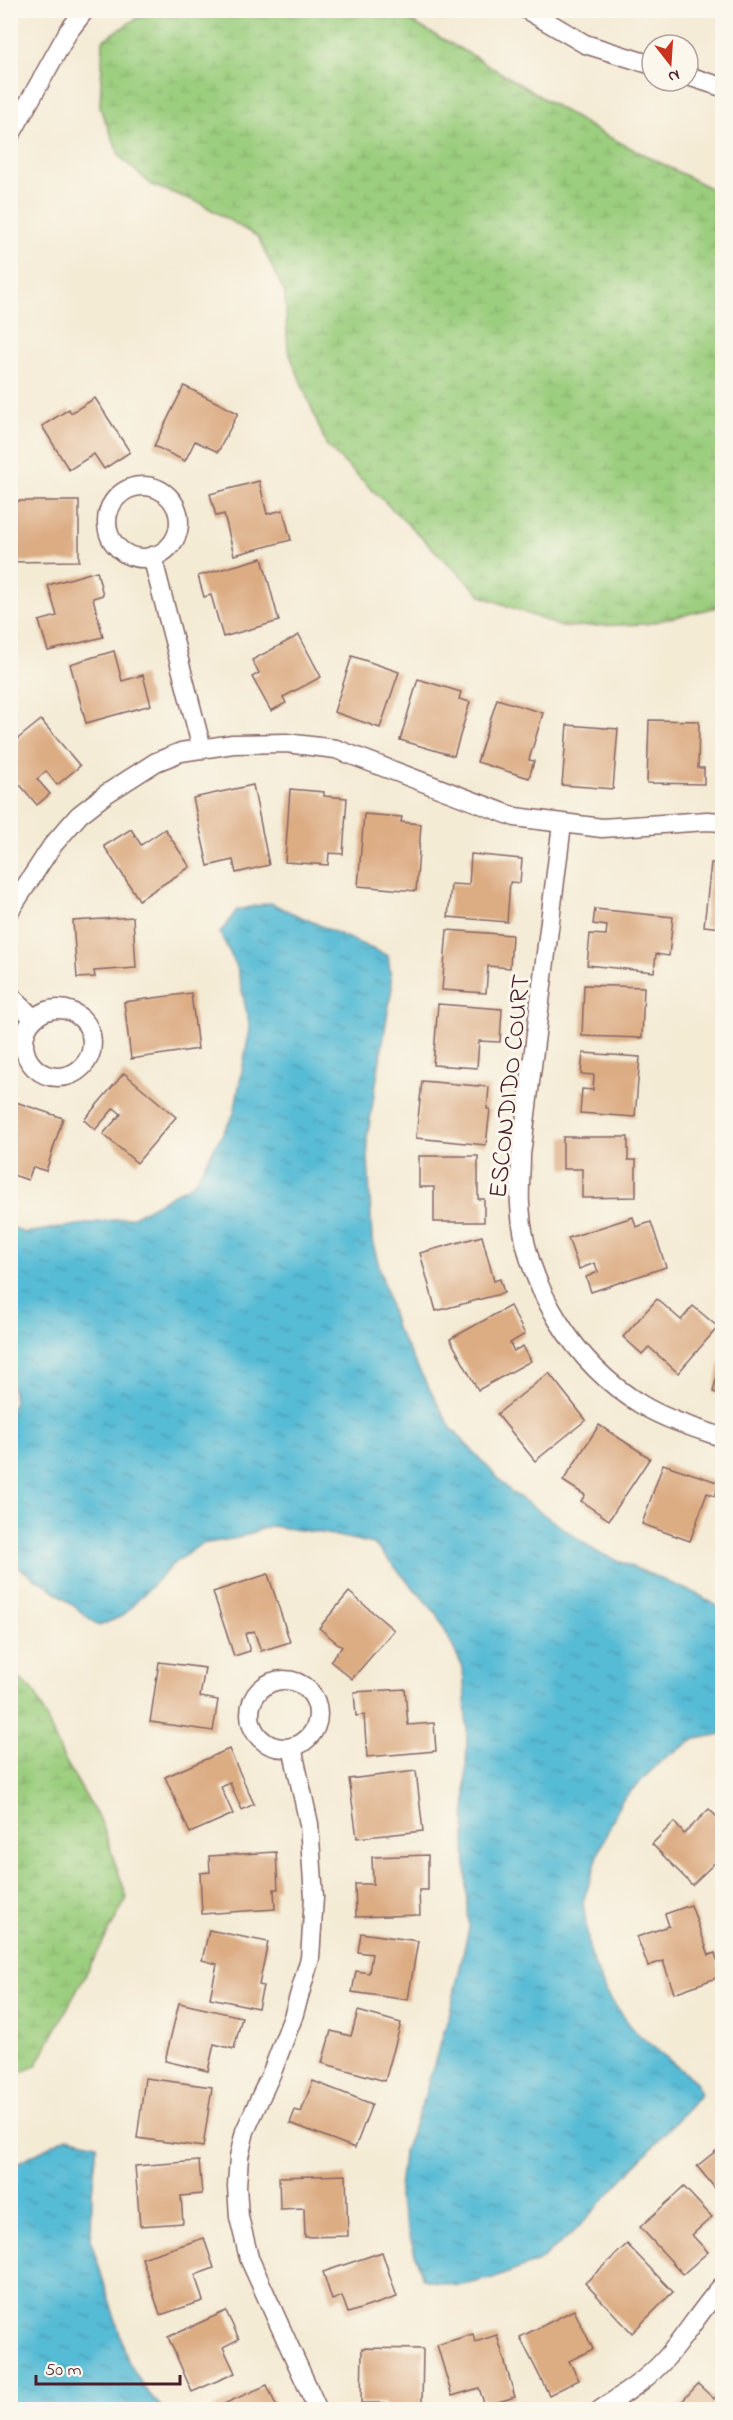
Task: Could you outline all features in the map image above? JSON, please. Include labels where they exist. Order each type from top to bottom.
[{"type":"street","points":[[10,136],[29,106],[68,32],[85,10]]},
{"type":"street","points":[[527,10],[585,44],[640,61]]},
{"type":"street","points":[[700,80],[723,87]]},
{"type":"street","points":[[150,486],[162,490],[177,510],[179,525],[176,537],[169,547],[158,555],[152,556],[132,556],[120,551],[107,530],[106,519],[109,507],[116,497],[127,489],[150,486]]},
{"type":"street","points":[[152,556],[202,749]]},
{"type":"street","points":[[10,910],[52,846],[79,815],[106,794],[156,762],[181,752],[233,744],[286,743],[336,749],[515,817],[602,828],[706,821],[723,822]]},
{"type":"street","name":"ESCONDIDO COURT","points":[[562,824],[521,1155],[519,1206],[528,1253],[553,1311],[574,1344],[605,1377],[641,1404],[672,1421],[723,1437]]},
{"type":"street","points":[[10,995],[34,1018]]},
{"type":"street","points":[[292,1747],[309,1824],[315,1897],[310,1958],[293,2017],[272,2072],[245,2131],[239,2157],[237,2186],[239,2217],[249,2258],[318,2409]]},
{"type":"street","points":[[600,2409],[640,2384],[667,2357],[695,2318],[723,2286]]},
{"type":"green space","points":[[148,11],[392,11],[475,57],[597,131],[722,194],[722,606],[646,624],[562,627],[482,596],[327,446],[288,350],[285,294],[258,237],[200,203],[152,185],[120,157],[100,107],[103,40]]},
{"type":"green space","points":[[10,1670],[36,1694],[63,1757],[102,1824],[127,1898],[36,2066],[11,2076]]},
{"type":"water","points":[[270,903],[388,956],[392,987],[367,1138],[372,1240],[396,1328],[451,1428],[509,1490],[597,1552],[699,1595],[722,1609],[722,1734],[696,1739],[664,1758],[621,1801],[600,1849],[583,1902],[590,1954],[606,1993],[635,2032],[696,2082],[700,2095],[573,2233],[537,2262],[497,2277],[458,2286],[423,2279],[398,2198],[403,2154],[422,2104],[450,2012],[469,1928],[465,1846],[467,1730],[463,1668],[437,1614],[374,1544],[323,1533],[270,1526],[238,1538],[201,1544],[172,1565],[122,1616],[99,1626],[51,1588],[11,1563],[10,1412],[14,1402],[10,1374],[11,1226],[24,1233],[133,1217],[194,1183],[234,1114],[250,1028],[237,967],[220,933],[237,910]]},
{"type":"water","points":[[67,2137],[97,2144],[92,2193],[91,2241],[128,2361],[144,2388],[163,2409],[11,2409],[11,2166]]},
{"type":"building","points":[[184,386],[238,413],[218,452],[195,441],[185,461],[154,446]]},
{"type":"building","points":[[95,398],[130,452],[104,469],[94,454],[69,470],[42,426],[69,409],[71,413]]},
{"type":"building","points":[[259,481],[267,514],[283,510],[291,540],[234,555],[224,514],[216,516],[210,494]]},
{"type":"building","points":[[12,501],[79,501],[79,561],[12,562]]},
{"type":"building","points":[[262,558],[279,621],[223,637],[211,595],[204,597],[198,576]]},
{"type":"building","points":[[97,571],[103,595],[93,598],[103,637],[48,651],[39,621],[57,616],[48,585]]},
{"type":"building","points":[[299,635],[321,677],[283,697],[286,703],[271,711],[252,677],[259,673],[252,660]]},
{"type":"building","points":[[114,651],[122,681],[143,675],[151,705],[86,723],[70,664]]},
{"type":"building","points":[[352,656],[399,672],[380,728],[334,712]]},
{"type":"building","points":[[418,679],[461,692],[459,699],[470,702],[454,756],[400,740]]},
{"type":"building","points":[[497,699],[543,713],[529,760],[534,761],[529,778],[477,762]]},
{"type":"building","points":[[41,720],[80,766],[57,785],[46,771],[37,779],[50,794],[37,805],[10,773],[10,745]]},
{"type":"building","points":[[649,720],[699,721],[698,768],[704,768],[704,784],[647,783]]},
{"type":"building","points":[[567,725],[618,729],[613,789],[562,785]]},
{"type":"building","points":[[253,785],[269,865],[236,873],[233,860],[208,866],[193,798]]},
{"type":"building","points":[[290,789],[324,792],[324,796],[347,798],[343,854],[329,853],[328,865],[285,862]]},
{"type":"building","points":[[364,814],[402,817],[401,822],[421,824],[416,891],[358,886]]},
{"type":"building","points":[[131,829],[141,845],[165,829],[190,867],[139,900],[104,846]]},
{"type":"building","points":[[471,854],[522,859],[520,883],[510,882],[507,922],[448,917],[451,884],[469,885]]},
{"type":"building","points":[[711,863],[722,864],[722,928],[704,926]]},
{"type":"building","points":[[595,909],[673,917],[669,956],[656,954],[654,972],[587,965],[590,934],[606,935],[607,926],[593,924]]},
{"type":"building","points":[[133,917],[136,968],[94,971],[95,977],[77,978],[73,921]]},
{"type":"building","points":[[447,930],[512,935],[510,968],[488,966],[486,993],[442,990]]},
{"type":"building","points":[[584,985],[644,987],[642,1038],[582,1036]]},
{"type":"building","points":[[191,993],[198,1049],[131,1059],[124,1002]]},
{"type":"building","points":[[438,1004],[502,1009],[500,1042],[479,1041],[477,1068],[433,1065]]},
{"type":"building","points":[[583,1053],[640,1057],[635,1117],[580,1113],[582,1089],[593,1090],[594,1075],[581,1074]]},
{"type":"building","points":[[124,1073],[176,1117],[137,1163],[103,1134],[121,1114],[114,1108],[95,1130],[84,1120]]},
{"type":"building","points":[[422,1081],[489,1087],[487,1109],[490,1109],[486,1145],[416,1138]]},
{"type":"building","points":[[10,1100],[63,1118],[46,1171],[33,1167],[28,1180],[10,1174]]},
{"type":"building","points":[[563,1137],[628,1137],[628,1160],[636,1160],[636,1197],[582,1198],[582,1169],[563,1169]]},
{"type":"building","points":[[419,1156],[478,1156],[478,1199],[484,1199],[484,1222],[434,1222],[434,1187],[419,1187]]},
{"type":"building","points":[[633,1217],[636,1227],[651,1222],[666,1267],[591,1292],[586,1277],[598,1272],[595,1263],[579,1269],[568,1238]]},
{"type":"building","points":[[482,1236],[494,1281],[500,1279],[504,1293],[436,1311],[420,1253]]},
{"type":"building","points":[[657,1299],[681,1320],[693,1306],[718,1327],[678,1373],[649,1347],[642,1354],[623,1337]]},
{"type":"building","points":[[510,1306],[525,1334],[510,1343],[514,1351],[523,1346],[531,1361],[478,1390],[450,1339]]},
{"type":"building","points":[[722,1356],[722,1394],[713,1392]]},
{"type":"building","points":[[549,1373],[586,1420],[535,1461],[497,1414]]},
{"type":"building","points":[[599,1425],[650,1458],[609,1520],[581,1501],[585,1495],[563,1481]]},
{"type":"building","points":[[663,1464],[720,1483],[715,1496],[707,1493],[690,1541],[642,1524]]},
{"type":"building","points":[[268,1574],[290,1642],[261,1651],[254,1631],[245,1634],[250,1651],[234,1656],[213,1592]]},
{"type":"building","points":[[349,1592],[394,1630],[352,1679],[330,1661],[342,1647],[319,1628]]},
{"type":"building","points":[[159,1662],[205,1668],[200,1697],[218,1700],[213,1731],[150,1722]]},
{"type":"building","points":[[405,1689],[408,1725],[434,1723],[436,1751],[367,1757],[364,1715],[356,1716],[354,1692]]},
{"type":"building","points":[[229,1749],[254,1804],[242,1810],[230,1783],[221,1787],[233,1814],[190,1833],[165,1777]]},
{"type":"building","points":[[416,1771],[423,1831],[357,1838],[349,1779]]},
{"type":"building","points":[[709,1809],[722,1822],[722,1856],[692,1885],[652,1844],[674,1822],[684,1834]]},
{"type":"building","points":[[276,1852],[278,1889],[274,1889],[275,1909],[202,1914],[200,1873],[210,1872],[209,1856]]},
{"type":"building","points":[[428,1855],[428,1890],[419,1890],[420,1915],[356,1917],[355,1884],[373,1884],[372,1857]]},
{"type":"building","points":[[691,1905],[709,1955],[715,1953],[722,1976],[674,1993],[663,1961],[648,1966],[637,1937],[669,1926],[665,1914]]},
{"type":"building","points":[[209,1930],[268,1942],[259,1985],[263,1986],[258,2008],[210,1998],[217,1964],[202,1960]]},
{"type":"building","points":[[361,1933],[418,1941],[408,2000],[352,1992],[356,1971],[369,1973],[372,1954],[358,1952]]},
{"type":"building","points":[[179,2003],[242,2017],[234,2049],[214,2044],[208,2071],[165,2061]]},
{"type":"building","points":[[358,2011],[401,2023],[385,2081],[322,2063],[331,2031],[351,2036]]},
{"type":"building","points":[[145,2078],[212,2087],[203,2147],[137,2138]]},
{"type":"building","points":[[313,2081],[372,2104],[355,2148],[290,2123],[295,2110],[301,2112]]},
{"type":"building","points":[[722,2146],[722,2197],[697,2166]]},
{"type":"building","points":[[199,2161],[202,2194],[181,2196],[183,2223],[140,2226],[135,2166]]},
{"type":"building","points":[[346,2175],[348,2236],[305,2237],[304,2208],[280,2209],[279,2177]]},
{"type":"building","points":[[684,2187],[712,2217],[692,2235],[708,2252],[683,2274],[640,2227]]},
{"type":"building","points":[[204,2238],[214,2268],[195,2275],[203,2301],[160,2315],[142,2258]]},
{"type":"building","points":[[627,2244],[673,2292],[632,2333],[585,2283]]},
{"type":"building","points":[[382,2252],[397,2297],[348,2313],[342,2296],[332,2300],[323,2272]]},
{"type":"building","points":[[574,2310],[593,2349],[569,2361],[579,2380],[549,2395],[520,2337]]},
{"type":"building","points":[[226,2311],[239,2339],[223,2347],[235,2373],[192,2392],[168,2337]]},
{"type":"building","points":[[473,2334],[475,2342],[497,2335],[515,2397],[485,2406],[479,2388],[452,2396],[437,2345]]},
{"type":"building","points":[[362,2348],[423,2349],[422,2406],[400,2406],[400,2410],[385,2410],[385,2403],[361,2403]]},
{"type":"building","points":[[698,2384],[714,2399],[722,2389],[722,2410],[676,2408]]},
{"type":"building","points":[[267,2385],[278,2410],[210,2410]]}]
